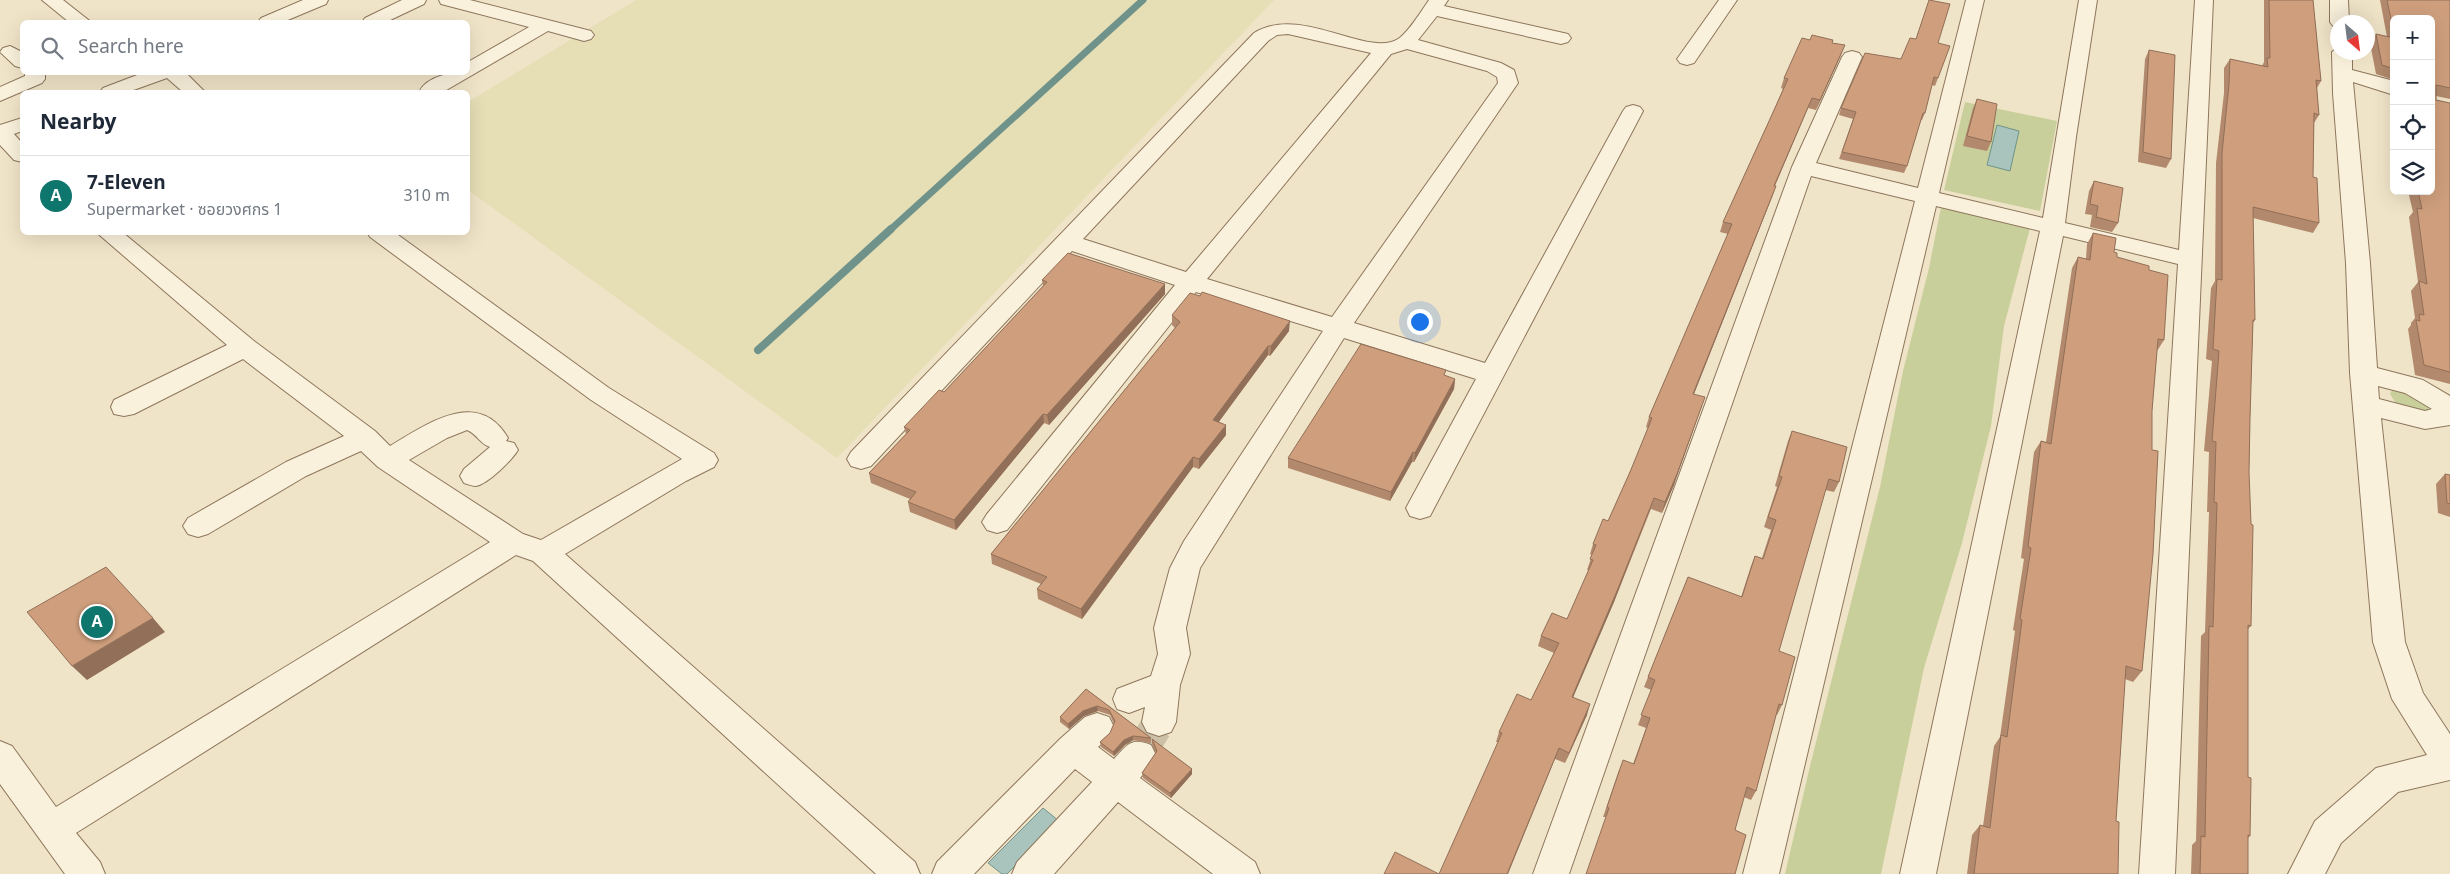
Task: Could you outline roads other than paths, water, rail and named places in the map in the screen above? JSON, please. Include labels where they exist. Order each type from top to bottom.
[{"type":"street","points":[[51,0],[78,20]]},
{"type":"street","points":[[273,20],[319,0]]},
{"type":"street","points":[[376,20],[417,0]]},
{"type":"street","points":[[402,20],[439,0]]},
{"type":"street","points":[[448,0],[584,35]]},
{"type":"street","points":[[1687,59],[1728,0]]},
{"type":"street","points":[[1760,874],[1975,0]]},
{"type":"street","points":[[1918,874],[2053,226],[2065,137],[2088,0]]},
{"type":"street","points":[[2157,874],[2204,0]]},
{"type":"street","points":[[2339,0],[2340,15]]},
{"type":"street","points":[[997,522],[1190,283],[1431,3],[1562,38]]},
{"type":"street","points":[[470,69],[545,25]]},
{"type":"street","points":[[861,459],[1261,36],[1272,30],[1288,28],[1494,67],[1507,74],[1508,83],[1339,326],[1185,568],[1170,628],[1174,654],[1164,685],[1159,722]]},
{"type":"street","points":[[1551,874],[1803,167],[1852,57]]},
{"type":"street","points":[[2342,73],[2390,86]]},
{"type":"street","points":[[2342,73],[2384,102],[2390,101]]},
{"type":"street","points":[[2306,874],[2328,832],[2388,779],[2450,764],[2408,699],[2389,642],[2363,374],[2358,263],[2342,73]]},
{"type":"street","points":[[0,95],[35,79],[35,75]]},
{"type":"street","points":[[115,90],[157,75]]},
{"type":"street","points":[[165,75],[192,90]]},
{"type":"street","points":[[432,90],[458,75]]},
{"type":"street","points":[[1420,508],[1633,111]]},
{"type":"street","points":[[20,125],[0,132],[20,152]]},
{"type":"street","points":[[1803,167],[2190,260]]},
{"type":"street","points":[[111,235],[245,347],[365,438],[388,460],[513,542],[544,553],[902,874]]},
{"type":"street","points":[[382,235],[600,394],[704,460],[676,474],[544,553]]},
{"type":"street","points":[[1067,242],[1190,283],[1339,326],[1493,375]]},
{"type":"street","points":[[124,407],[245,347]]},
{"type":"street","points":[[2363,374],[2414,386],[2450,408]]},
{"type":"street","points":[[2366,404],[2425,420],[2450,416]]},
{"type":"street","points":[[388,460],[437,431],[467,420],[484,426],[499,444],[474,476]]},
{"type":"street","points":[[198,526],[296,469],[365,438]]},
{"type":"street","points":[[51,829],[513,542]]},
{"type":"street","points":[[1129,699],[1164,685]]},
{"type":"street","points":[[950,874],[1085,738],[1117,781],[1242,874]]},
{"type":"street","points":[[1030,874],[1139,755]]},
{"type":"street","points":[[0,756],[51,829],[87,874]]},
{"type":"water","points":[[1997,125],[2019,131],[2010,171],[1987,165]]},
{"type":"water","points":[[1043,808],[1059,821],[1007,874],[1002,874],[988,863]]},
{"type":"waterway","points":[[890,230],[1143,0]]},
{"type":"waterway","points":[[758,350],[891,229]]},
{"type":"tunnel","points":[[1139,755],[1159,722]]},
{"type":"place","name":"7-Eleven","points":[[97,622]]}]
